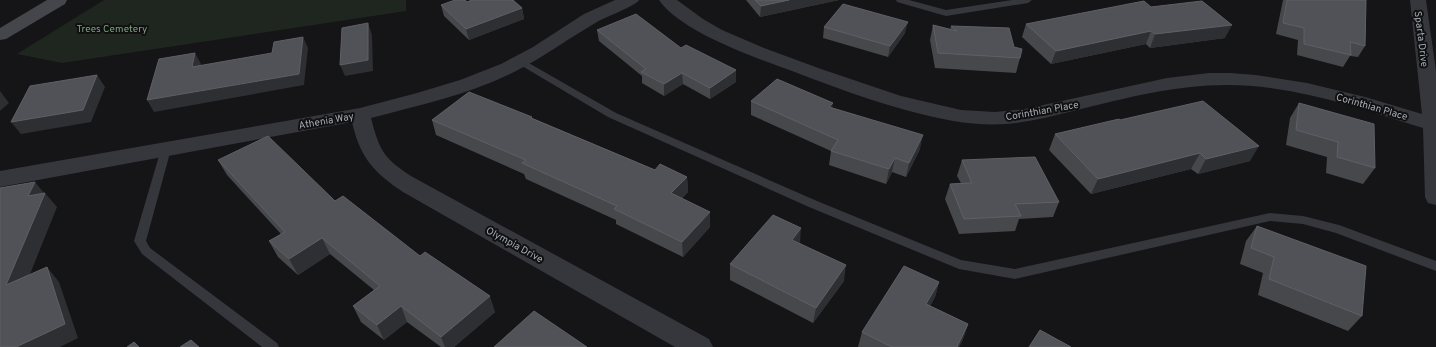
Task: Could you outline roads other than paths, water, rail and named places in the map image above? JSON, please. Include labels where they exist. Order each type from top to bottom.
[{"type":"street","points":[[0,35],[60,0]]},
{"type":"street","name":"Athenia Way","points":[[0,179],[360,114],[446,91],[492,74],[520,61],[600,12],[631,0]]},
{"type":"street","name":"Corinthian Place","points":[[667,0],[673,6],[694,20],[722,36],[755,50],[882,97],[947,114],[977,118],[1012,117],[1182,82],[1229,79],[1280,83],[1349,99],[1433,124]]},
{"type":"street","name":"Sparta Drive","points":[[1418,0],[1433,124],[1436,197]]},
{"type":"street","name":"Olympia Drive","points":[[360,114],[367,141],[377,160],[396,177],[700,347]]},
{"type":"lane","points":[[900,0],[946,13],[1028,0]]},
{"type":"lane","points":[[520,61],[612,115],[813,204],[959,264],[1014,274],[1270,217],[1303,220],[1339,229],[1436,266]]},
{"type":"lane","points":[[166,149],[140,241],[146,252],[272,347]]},
{"type":"park label","name":"Trees Cemetery","points":[[112,28]]}]
